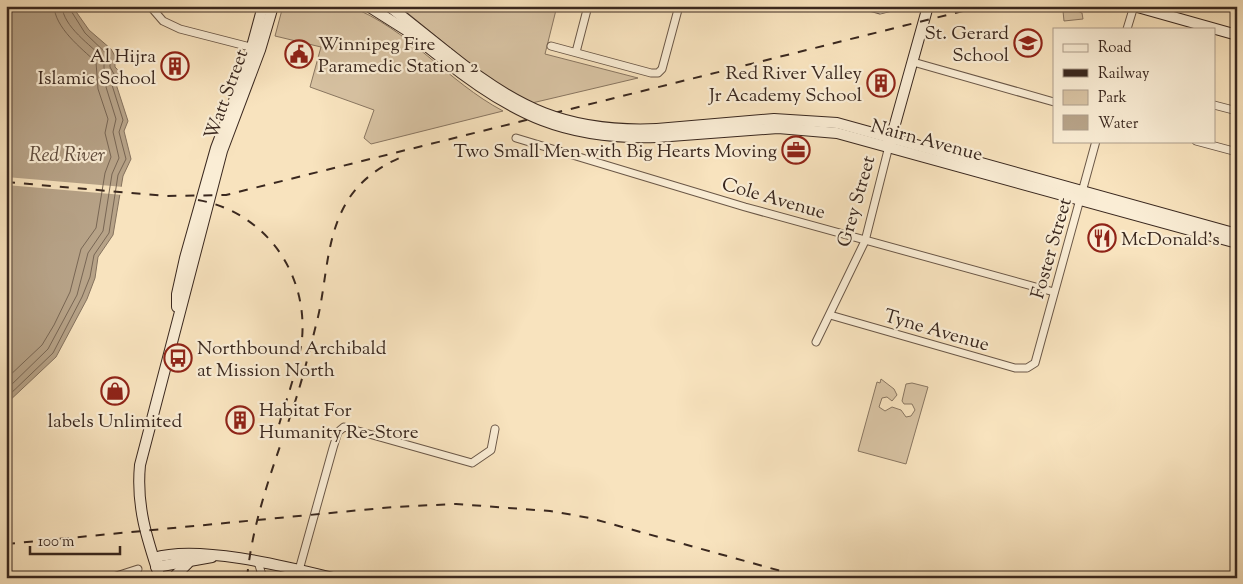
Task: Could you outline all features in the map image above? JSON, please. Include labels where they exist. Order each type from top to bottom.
[{"type":"main road","name":"Watt Street","points":[[256,49],[263,6]]},
{"type":"main road","name":"Watt Street","points":[[160,578],[143,526],[138,499],[140,465],[176,325],[216,148],[273,6]]},
{"type":"main road","name":"Nairn Avenue","points":[[368,6],[504,95],[546,115],[583,126],[657,133],[755,121],[798,120],[837,124],[954,164],[1013,175]]},
{"type":"main road","name":"Nairn Avenue","points":[[389,6],[446,56]]},
{"type":"main road","name":"Grey Street","points":[[890,142],[928,6]]},
{"type":"main road","points":[[1134,6],[1215,28]]},
{"type":"main road","points":[[1216,28],[1237,34]]},
{"type":"main road","name":"Nairn Avenue","points":[[890,142],[966,158],[1013,175],[1082,195],[1138,210],[1190,220],[1236,238]]},
{"type":"main road","points":[[954,164],[966,158]]},
{"type":"main road","name":"Nairn Avenue","points":[[1138,210],[1178,226],[1236,238]]},
{"type":"main road","points":[[1178,226],[1190,220]]},
{"type":"main road","points":[[155,563],[189,553],[258,562],[333,578]]},
{"type":"main road","points":[[155,563],[188,563],[216,556]]},
{"type":"main road","points":[[173,578],[188,563]]},
{"type":"street","points":[[150,6],[163,21],[180,29],[256,49]]},
{"type":"street","points":[[576,52],[588,6]]},
{"type":"street","points":[[551,46],[651,74],[658,73],[662,69],[679,6]]},
{"type":"street","points":[[866,6],[880,10],[896,6]]},
{"type":"street","points":[[1127,28],[1134,6]]},
{"type":"street","points":[[913,62],[1053,102]]},
{"type":"street","points":[[1216,106],[1237,111]]},
{"type":"street","name":"Cole Avenue","points":[[516,138],[865,240],[1054,292]]},
{"type":"street","name":"Grey Street","points":[[816,342],[865,240],[890,142]]},
{"type":"street","name":"Foster Street","points":[[1035,363],[1096,142]]},
{"type":"street","points":[[1200,142],[1237,152]]},
{"type":"street","name":"Tyne Avenue","points":[[830,315],[1014,368],[1027,368],[1035,363]]},
{"type":"street","points":[[299,570],[335,440],[338,432],[344,427],[472,463],[491,450],[494,429]]},
{"type":"street","points":[[258,562],[263,578]]},
{"type":"street","points":[[110,578],[138,569]]},
{"type":"green space","points":[[283,6],[349,6],[371,16],[410,42],[464,86],[503,111],[371,144],[364,138],[374,110],[310,87],[321,47],[275,36]]},
{"type":"green space","points":[[399,6],[557,6],[545,54],[638,78],[532,103],[491,81]]},
{"type":"green space","points":[[1066,9],[1082,13],[1083,19],[1064,21],[1063,11]]},
{"type":"green space","points":[[881,379],[894,389],[897,395],[892,401],[887,397],[882,398],[879,407],[885,411],[892,407],[901,410],[906,417],[911,416],[915,410],[912,404],[904,404],[902,401],[906,384],[912,383],[928,387],[906,464],[858,451],[877,382],[880,383]]},
{"type":"water","name":"Red River","points":[[6,6],[72,6],[89,30],[111,49],[115,56],[115,67],[120,72],[116,84],[128,121],[124,131],[131,159],[123,176],[113,235],[98,257],[95,278],[87,299],[56,357],[6,404]]},
{"type":"pier","points":[[6,177],[124,187],[123,195],[6,185]]},
{"type":"railway","points":[[6,182],[166,196],[226,195],[983,6]]},
{"type":"railway","points":[[247,578],[254,532],[260,510],[313,338],[335,228],[353,192],[380,168],[404,156]]},
{"type":"railway","points":[[198,200],[222,207],[243,218],[262,232],[277,249],[289,269],[298,291],[302,315],[302,339],[277,432]]},
{"type":"railway","points":[[6,544],[393,507],[456,504],[550,511],[590,518],[806,578]]},
{"type":"place","name":"St. Gerard School","points":[[1028,43]]},
{"type":"place","name":"Winnipeg Fire Paramedic Station 2","points":[[299,54]]},
{"type":"place","name":"Al Hijra Islamic School","points":[[175,66]]},
{"type":"place","name":"Red River Valley Jr Academy School","points":[[881,83]]},
{"type":"place","name":"Two Small Men with Big Hearts Moving","points":[[796,150]]},
{"type":"place","name":"McDonald's","points":[[1102,238]]},
{"type":"place","name":"Northbound Archibald at Mission North","points":[[178,358]]},
{"type":"place","name":"labels Unlimited","points":[[115,391]]},
{"type":"place","name":"Habitat For Humanity Re-Store","points":[[240,420]]}]
